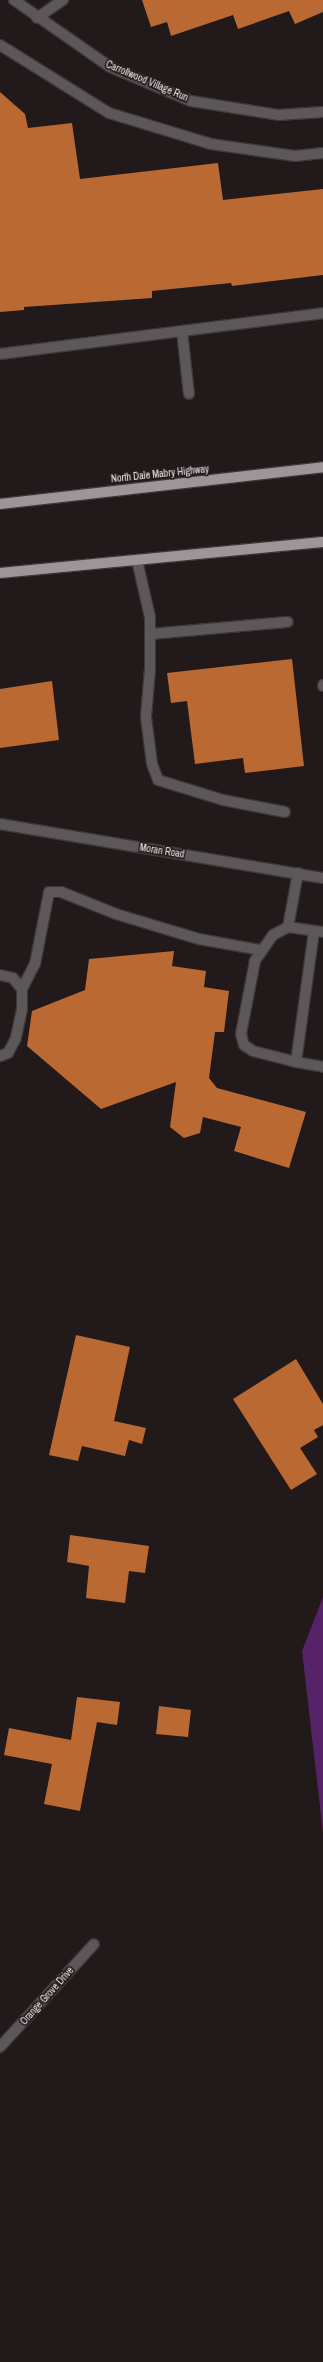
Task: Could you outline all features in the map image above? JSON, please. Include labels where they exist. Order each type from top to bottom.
[{"type":"main road","name":"North Dale Mabry Highway","points":[[0,504],[323,467]]},
{"type":"main road","points":[[0,573],[323,542]]},
{"type":"street","name":"Carrollwood Village Run","points":[[14,0],[110,68],[192,101],[278,115],[323,112]]},
{"type":"street","points":[[38,18],[63,0]]},
{"type":"street","points":[[0,45],[109,112],[211,144],[295,156],[323,153]]},
{"type":"street","points":[[0,354],[323,312]]},
{"type":"street","points":[[182,331],[190,394]]},
{"type":"street","points":[[137,560],[150,617],[146,717],[152,764],[158,780],[223,800],[285,812]]},
{"type":"street","points":[[150,634],[287,622]]},
{"type":"street","name":"Moran Road","points":[[0,824],[323,878]]},
{"type":"street","points":[[288,927],[298,873]]},
{"type":"street","points":[[0,1056],[8,1053],[16,1038],[22,1009],[22,989],[35,964],[49,892],[61,892],[116,914],[199,939],[261,950]]},
{"type":"street","points":[[296,1062],[319,932],[288,927],[273,935],[254,961],[241,1034],[244,1045],[253,1051],[296,1062],[323,1067]]},
{"type":"street","points":[[0,975],[13,978],[22,989]]},
{"type":"street","name":"Orange Grove Drive","points":[[0,2047],[94,1944]]},
{"type":"shaded area","points":[[323,1597],[323,1833],[302,1651]]},
{"type":"building","points":[[142,0],[323,0],[323,12],[295,24],[289,11],[238,29],[233,15],[171,36],[167,22],[151,27]]},
{"type":"building","points":[[0,92],[25,114],[28,128],[72,123],[80,179],[218,163],[223,200],[323,189],[323,275],[232,286],[231,283],[152,291],[152,298],[24,307],[24,310],[0,312]]},
{"type":"building","points":[[292,659],[304,766],[245,773],[243,758],[195,764],[187,701],[171,703],[167,673]]},
{"type":"building","points":[[52,681],[59,740],[0,748],[0,689]]},
{"type":"building","points":[[174,951],[172,966],[206,971],[204,987],[229,991],[224,1032],[215,1032],[209,1078],[217,1088],[306,1112],[289,1168],[234,1151],[241,1127],[203,1117],[200,1133],[184,1138],[170,1127],[176,1082],[101,1109],[27,1046],[32,1011],[85,990],[89,959]]},
{"type":"building","points":[[76,1335],[130,1347],[114,1421],[146,1428],[142,1444],[129,1440],[125,1456],[82,1446],[78,1461],[49,1455]]},
{"type":"building","points":[[296,1359],[323,1404],[323,1425],[314,1430],[318,1437],[300,1448],[317,1474],[291,1490],[233,1399]]},
{"type":"building","points":[[70,1535],[149,1546],[145,1573],[129,1571],[125,1603],[86,1598],[89,1566],[67,1562]]},
{"type":"building","points":[[77,1697],[120,1702],[117,1725],[97,1722],[80,1811],[44,1804],[52,1764],[4,1755],[9,1728],[71,1740]]},
{"type":"building","points":[[159,1706],[191,1710],[188,1737],[156,1734]]}]
